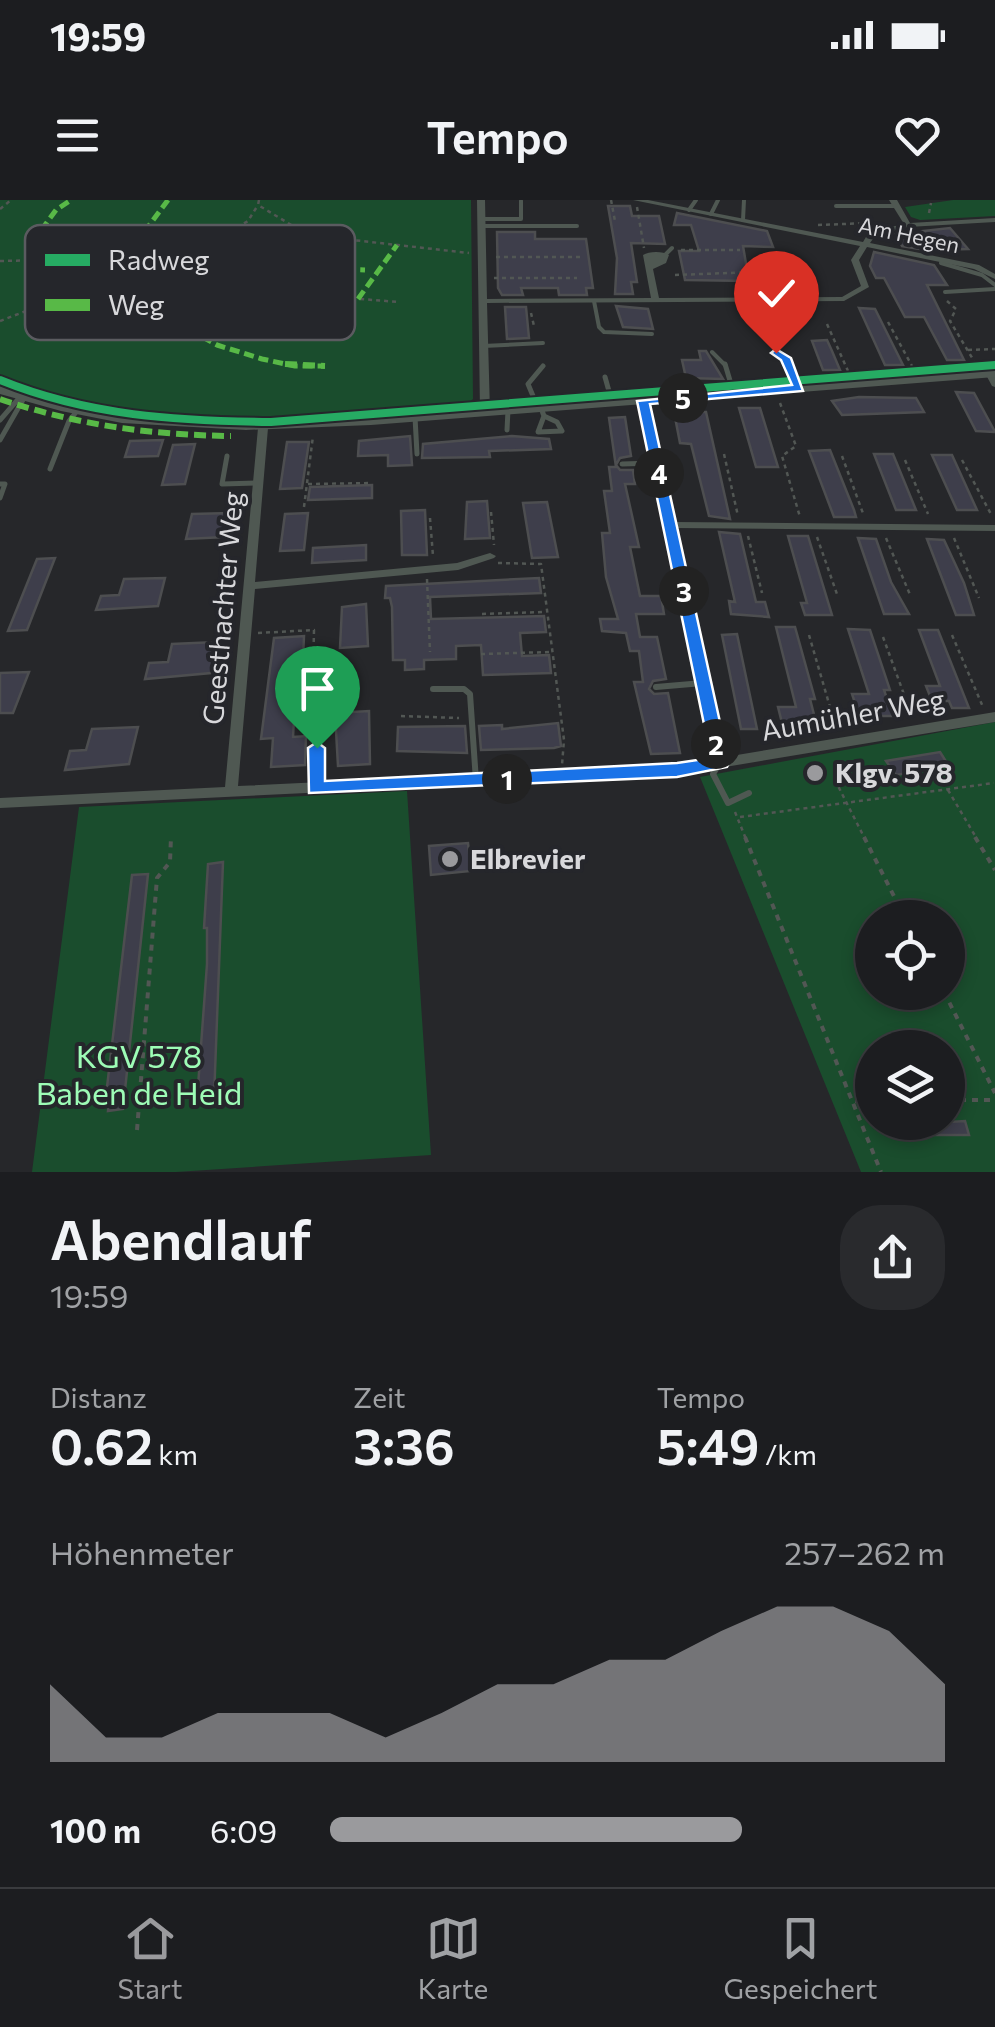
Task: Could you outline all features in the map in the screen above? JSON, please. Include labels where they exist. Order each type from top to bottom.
[{"type":"street","points":[[481,200],[485,412]]},
{"type":"street","name":"Am Hegen","points":[[636,200],[976,267],[995,277]]},
{"type":"street","points":[[895,203],[908,225]]},
{"type":"street","points":[[483,301],[844,300],[859,294],[866,283],[855,260],[864,243],[885,228],[995,220]]},
{"type":"street","points":[[655,300],[648,253],[667,253]]},
{"type":"street","points":[[650,268],[667,253]]},
{"type":"street","points":[[0,390],[77,411],[179,426],[263,428],[485,412],[509,414],[989,374]]},
{"type":"street","points":[[643,401],[720,763]]},
{"type":"street","name":"Geesthachter Weg","points":[[231,792],[263,428]]},
{"type":"street","points":[[670,525],[934,528],[995,525]]},
{"type":"street","points":[[251,586],[430,568],[490,556]]},
{"type":"street","name":"Aumühler Weg","points":[[0,803],[677,770],[991,717]]},
{"type":"lane","points":[[689,210],[696,200]]},
{"type":"lane","points":[[712,214],[718,200]]},
{"type":"lane","points":[[743,220],[744,200]]},
{"type":"lane","points":[[481,222],[520,219],[521,201]]},
{"type":"lane","points":[[836,206],[895,203]]},
{"type":"lane","points":[[481,222],[577,226]]},
{"type":"lane","points":[[940,261],[946,273]]},
{"type":"lane","points":[[940,261],[982,274],[995,287]]},
{"type":"lane","points":[[945,292],[995,287]]},
{"type":"lane","points":[[594,300],[599,327],[604,332],[652,334]]},
{"type":"lane","points":[[482,346],[543,343]]},
{"type":"lane","points":[[712,352],[726,365],[734,394]]},
{"type":"lane","points":[[776,353],[786,358],[799,388]]},
{"type":"lane","points":[[541,411],[538,432],[562,431],[557,422],[541,411],[528,384],[543,366]]},
{"type":"lane","points":[[605,376],[612,404]]},
{"type":"lane","points":[[0,420],[22,398]]},
{"type":"lane","points":[[0,440],[22,398]]},
{"type":"lane","points":[[50,469],[77,411]]},
{"type":"lane","points":[[507,430],[509,414]]},
{"type":"lane","points":[[509,414],[517,432]]},
{"type":"lane","points":[[416,417],[417,454]]},
{"type":"lane","points":[[227,456],[222,484],[259,482]]},
{"type":"lane","points":[[622,464],[657,463]]},
{"type":"lane","points":[[0,484],[6,484],[0,498]]},
{"type":"lane","points":[[656,686],[704,683]]},
{"type":"lane","points":[[433,689],[468,691],[476,781]]},
{"type":"lane","points":[[720,763],[713,774],[728,804],[749,793]]},
{"type":"path","points":[[0,208],[11,200]]},
{"type":"path","points":[[241,225],[248,221],[259,200]]},
{"type":"path","points":[[611,200],[615,221]]},
{"type":"path","points":[[636,200],[648,253]]},
{"type":"path","points":[[258,205],[290,225]]},
{"type":"path","points":[[815,225],[874,223]]},
{"type":"path","points":[[355,241],[480,256],[580,257]]},
{"type":"path","points":[[667,253],[740,250]]},
{"type":"path","points":[[0,261],[25,260]]},
{"type":"path","points":[[675,274],[755,272],[765,300]]},
{"type":"path","points":[[482,278],[577,278]]},
{"type":"path","points":[[945,292],[940,294],[956,309],[950,321],[967,350],[989,374]]},
{"type":"path","points":[[355,299],[398,302]]},
{"type":"path","points":[[528,301],[534,326]]},
{"type":"path","points":[[0,321],[25,311]]},
{"type":"path","points":[[888,322],[915,372]]},
{"type":"path","points":[[827,324],[851,376]]},
{"type":"path","points":[[967,350],[995,349]]},
{"type":"path","points":[[778,397],[796,446],[782,456],[838,596]]},
{"type":"path","points":[[304,507],[314,424]]},
{"type":"path","points":[[724,454],[762,593]]},
{"type":"path","points":[[842,456],[911,598]]},
{"type":"path","points":[[905,460],[934,528]]},
{"type":"path","points":[[962,460],[995,525]]},
{"type":"path","points":[[306,484],[372,482]]},
{"type":"path","points":[[491,512],[494,548],[490,556],[502,566],[542,564],[564,740],[561,776]]},
{"type":"path","points":[[430,518],[430,652]]},
{"type":"path","points":[[950,528],[980,598]]},
{"type":"path","points":[[482,614],[548,612]]},
{"type":"path","points":[[246,634],[314,630],[312,722]]},
{"type":"path","points":[[809,635],[840,742]]},
{"type":"path","points":[[952,635],[991,717]]},
{"type":"path","points":[[884,637],[917,730]]},
{"type":"path","points":[[304,649],[313,648]]},
{"type":"path","points":[[481,654],[553,652]]},
{"type":"path","points":[[302,671],[313,671]]},
{"type":"path","points":[[295,698],[312,696]]},
{"type":"path","points":[[400,716],[472,718]]},
{"type":"path","points":[[294,723],[317,722],[316,788]]},
{"type":"path","points":[[305,750],[317,748]]},
{"type":"path","points":[[835,780],[896,900]]},
{"type":"path","points":[[881,1172],[738,817],[994,784]]},
{"type":"path","points":[[948,790],[995,870]]},
{"type":"path","points":[[136,1130],[156,878],[170,862],[171,836]]},
{"type":"path","points":[[953,1010],[995,1093]]},
{"type":"path","points":[[965,1100],[995,1100]]},
{"type":"green space","points":[[0,200],[471,200],[473,399],[465,406],[326,415],[188,416],[84,403],[0,378]]},
{"type":"green space","points":[[953,200],[995,200],[995,216],[920,220],[911,217],[905,207]]},
{"type":"green space","points":[[995,722],[995,1172],[861,1172],[700,777]]},
{"type":"green space","name":"KGV 578 Baben de Heid","points":[[407,791],[431,1155],[176,1172],[32,1172],[79,807]]},
{"type":"building","points":[[608,206],[630,206],[632,216],[659,216],[665,244],[631,243],[637,282],[631,282],[633,294],[615,294],[617,258]]},
{"type":"building","points":[[677,213],[767,231],[773,247],[743,246],[749,281],[685,280],[679,251],[699,251],[691,225],[674,225]]},
{"type":"building","points":[[950,228],[968,249],[902,246],[896,234]]},
{"type":"building","points":[[497,232],[535,232],[535,239],[586,239],[593,288],[586,288],[587,295],[559,295],[558,288],[521,288],[523,295],[502,295],[498,288]]},
{"type":"building","points":[[874,252],[934,265],[947,285],[927,285],[964,360],[947,360],[924,317],[905,317],[884,278],[876,278],[870,266]]},
{"type":"building","points":[[616,306],[648,309],[653,329],[623,327]]},
{"type":"building","points":[[505,307],[526,307],[529,338],[507,339]]},
{"type":"building","points":[[859,308],[875,309],[903,365],[885,365]]},
{"type":"building","points":[[827,340],[840,370],[823,370],[812,341]]},
{"type":"building","points":[[699,351],[706,351],[723,379],[686,378],[682,360],[701,360]]},
{"type":"building","points":[[956,392],[974,393],[995,432],[976,431]]},
{"type":"building","points":[[859,397],[916,398],[924,412],[842,415],[832,401]]},
{"type":"building","points":[[739,408],[760,408],[778,467],[756,467]]},
{"type":"building","points":[[674,412],[706,412],[730,519],[709,516],[691,444],[680,443]]},
{"type":"building","points":[[625,417],[631,456],[620,458],[616,465],[620,470],[633,470],[635,484],[625,484],[639,547],[630,547],[640,596],[661,596],[664,614],[636,614],[640,637],[657,637],[666,679],[653,681],[649,689],[654,694],[668,693],[680,753],[651,754],[634,682],[643,682],[639,651],[630,651],[626,633],[602,631],[600,619],[618,619],[606,577],[602,533],[610,533],[604,491],[612,491],[609,467],[616,467],[609,418]]},
{"type":"building","points":[[410,436],[412,465],[388,466],[388,455],[358,456],[359,441]]},
{"type":"building","points":[[512,436],[549,439],[551,449],[489,451],[490,457],[422,458],[423,444]]},
{"type":"building","points":[[163,440],[158,456],[125,457],[130,441]]},
{"type":"building","points":[[287,442],[309,442],[302,488],[280,489]]},
{"type":"building","points":[[195,444],[185,484],[162,485],[173,445]]},
{"type":"building","points":[[830,450],[856,517],[834,517],[809,451]]},
{"type":"building","points":[[874,454],[893,454],[916,510],[896,510]]},
{"type":"building","points":[[932,455],[952,455],[977,510],[957,510]]},
{"type":"building","points":[[372,485],[372,498],[308,500],[310,487]]},
{"type":"building","points":[[487,501],[490,538],[465,539],[467,502]]},
{"type":"building","points":[[547,502],[558,557],[532,558],[523,503]]},
{"type":"building","points":[[425,510],[427,555],[402,555],[401,511]]},
{"type":"building","points":[[230,513],[225,537],[186,539],[192,514]]},
{"type":"building","points":[[308,513],[304,550],[280,551],[285,514]]},
{"type":"building","points":[[719,532],[740,534],[756,602],[765,602],[769,617],[731,614],[729,601],[735,602]]},
{"type":"building","points":[[788,536],[808,536],[832,615],[805,615],[801,603],[807,603]]},
{"type":"building","points":[[858,538],[876,539],[891,582],[909,614],[884,614]]},
{"type":"building","points":[[927,539],[944,540],[974,615],[956,615]]},
{"type":"building","points":[[366,545],[366,560],[312,563],[313,548]]},
{"type":"building","points":[[55,558],[27,630],[8,631],[37,559]]},
{"type":"building","points":[[165,578],[158,606],[96,610],[101,596],[119,595],[124,579]]},
{"type":"building","points":[[539,578],[541,593],[430,597],[431,619],[544,616],[546,632],[520,633],[522,656],[549,655],[551,673],[483,675],[481,645],[456,646],[456,659],[424,660],[424,669],[405,670],[405,660],[393,660],[392,607],[390,598],[385,598],[386,586]]},
{"type":"building","points":[[366,604],[368,646],[340,648],[342,607]]},
{"type":"building","points":[[776,627],[795,627],[815,699],[810,699],[818,730],[801,730],[800,723],[782,723],[778,707],[796,707]]},
{"type":"building","points":[[848,629],[870,630],[890,690],[884,690],[893,716],[876,716],[874,709],[857,709],[852,694],[869,694]]},
{"type":"building","points":[[919,630],[938,630],[969,708],[952,708],[949,701],[932,701],[926,686],[940,686]]},
{"type":"building","points":[[737,634],[757,729],[741,729],[722,635]]},
{"type":"building","points":[[304,636],[302,684],[296,685],[293,737],[306,736],[305,765],[271,767],[273,738],[261,739],[274,638]]},
{"type":"building","points":[[216,642],[211,673],[145,679],[149,663],[168,662],[172,644]]},
{"type":"building","points":[[29,672],[13,713],[0,713],[0,673]]},
{"type":"building","points":[[369,711],[370,764],[338,766],[335,713]]},
{"type":"building","points":[[558,723],[561,746],[481,750],[479,726],[502,725],[502,729]]},
{"type":"building","points":[[465,726],[467,753],[397,751],[398,727]]},
{"type":"building","points":[[138,727],[129,764],[65,770],[70,751],[86,750],[92,729]]},
{"type":"building","points":[[940,752],[947,763],[912,768],[914,772],[896,775],[886,761]]},
{"type":"building","name":"Elbrevier","points":[[468,843],[471,871],[431,875],[429,846]]},
{"type":"building","points":[[223,862],[214,1098],[197,1100],[207,964],[204,928],[208,864]]},
{"type":"building","points":[[148,874],[123,1109],[108,1111],[109,1103],[105,1104],[132,875]]},
{"type":"marked path","points":[[45,225],[56,210],[71,200]]},
{"type":"marked path","points":[[149,225],[168,200]]},
{"type":"marked path","points":[[358,299],[397,245]]},
{"type":"marked path","points":[[355,270],[365,270]]},
{"type":"marked path","points":[[208,340],[262,359],[295,366],[325,366]]},
{"type":"marked path","points":[[0,399],[56,417],[114,428],[231,436]]},
{"type":"cycle path","points":[[0,380],[65,403],[133,416],[271,422],[995,365]]},
{"type":"place","name":"Klgv. 578","points":[[815,773]]},
{"type":"place","name":"Elbrevier","points":[[450,859]]},
{"type":"route","points":[[317,748],[316,788],[677,770],[720,763],[643,401],[799,388],[786,358],[776,353]]}]
